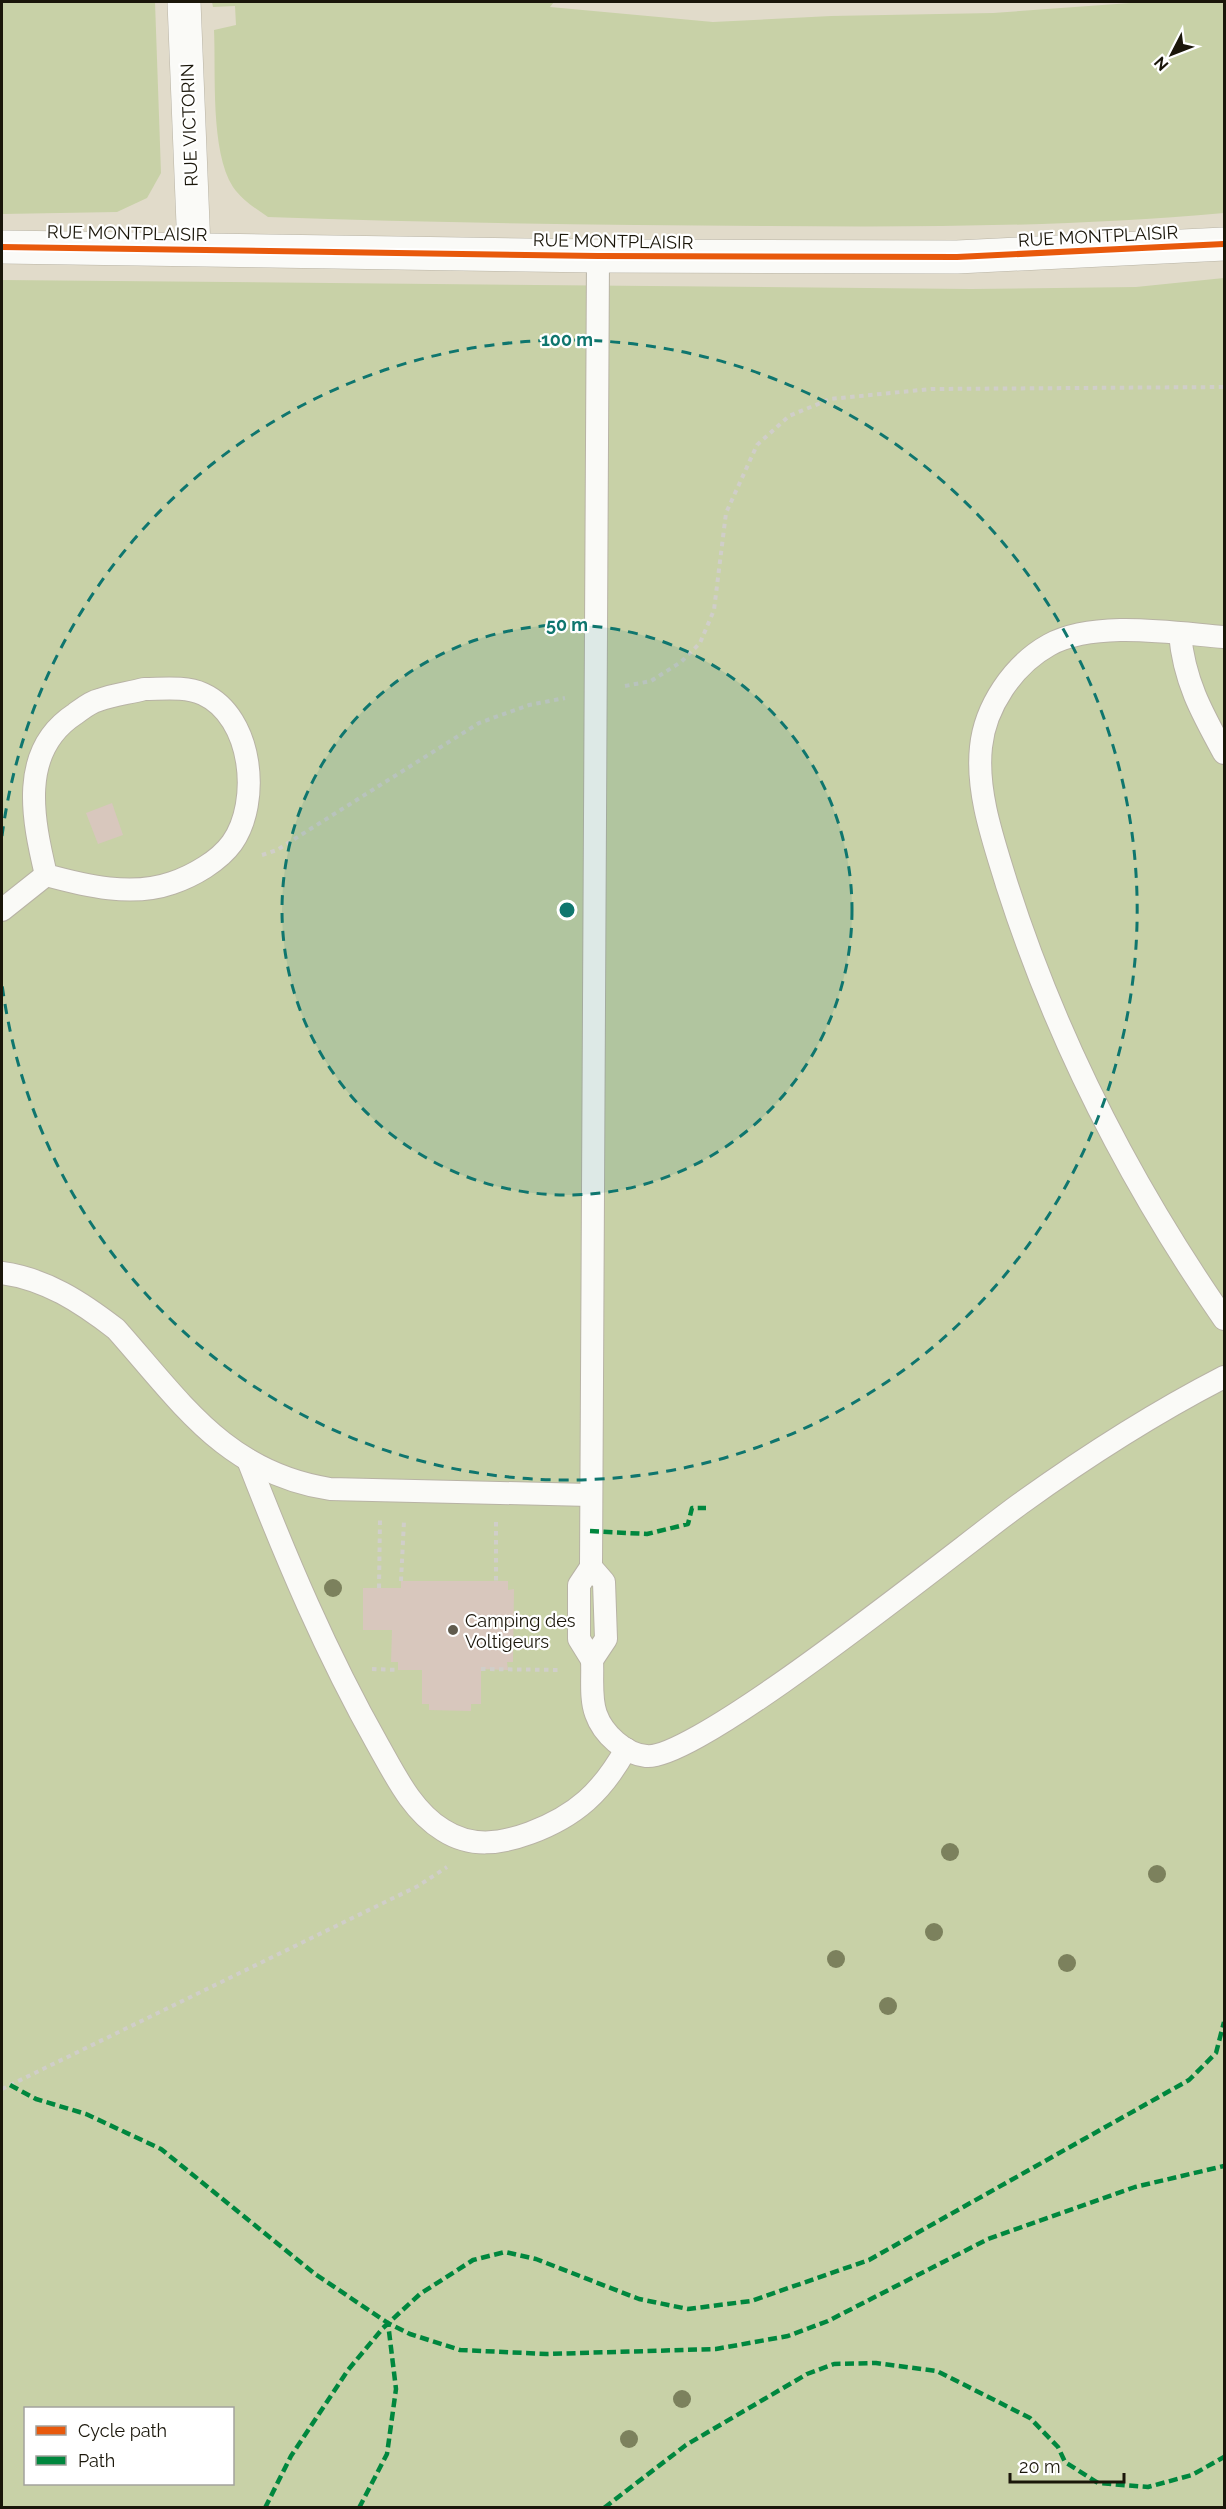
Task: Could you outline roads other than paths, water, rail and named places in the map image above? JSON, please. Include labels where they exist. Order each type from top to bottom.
[{"type":"street","name":"RUE VICTORIN","points":[[184,2],[194,249]]},
{"type":"street","name":"RUE MONTPLAISIR","points":[[2,247],[598,256],[969,257],[1224,244]]},
{"type":"lane","points":[[598,256],[591,1567],[579,1585],[579,1639],[592,1660],[596,1714],[615,1742],[626,1749],[646,1756],[658,1756],[701,1737],[790,1677],[1047,1485],[1224,1377]]},
{"type":"lane","points":[[1224,637],[1105,632],[1070,636],[1048,645],[1028,660],[1000,694],[986,722],[981,748],[981,776],[987,814],[1020,925],[1076,1063],[1109,1132],[1152,1209],[1224,1319]]},
{"type":"lane","points":[[1180,634],[1185,672],[1205,718],[1224,753]]},
{"type":"lane","points":[[144,689],[182,689],[203,694],[223,709],[248,757],[248,810],[232,843],[201,869],[171,884],[134,889],[88,886],[46,875],[32,808],[37,768],[43,747],[64,721],[97,700],[144,689]]},
{"type":"lane","points":[[2,910],[46,875]]},
{"type":"lane","points":[[2,1274],[40,1282],[68,1295],[99,1316],[116,1329],[207,1432],[248,1460],[297,1483],[330,1489],[590,1494]]},
{"type":"lane","points":[[248,1460],[300,1593],[349,1694],[403,1789],[441,1829],[474,1843],[490,1844],[549,1826],[602,1788],[626,1749]]},
{"type":"place","name":"Camping des Voltigeurs","points":[[453,1630]]}]
